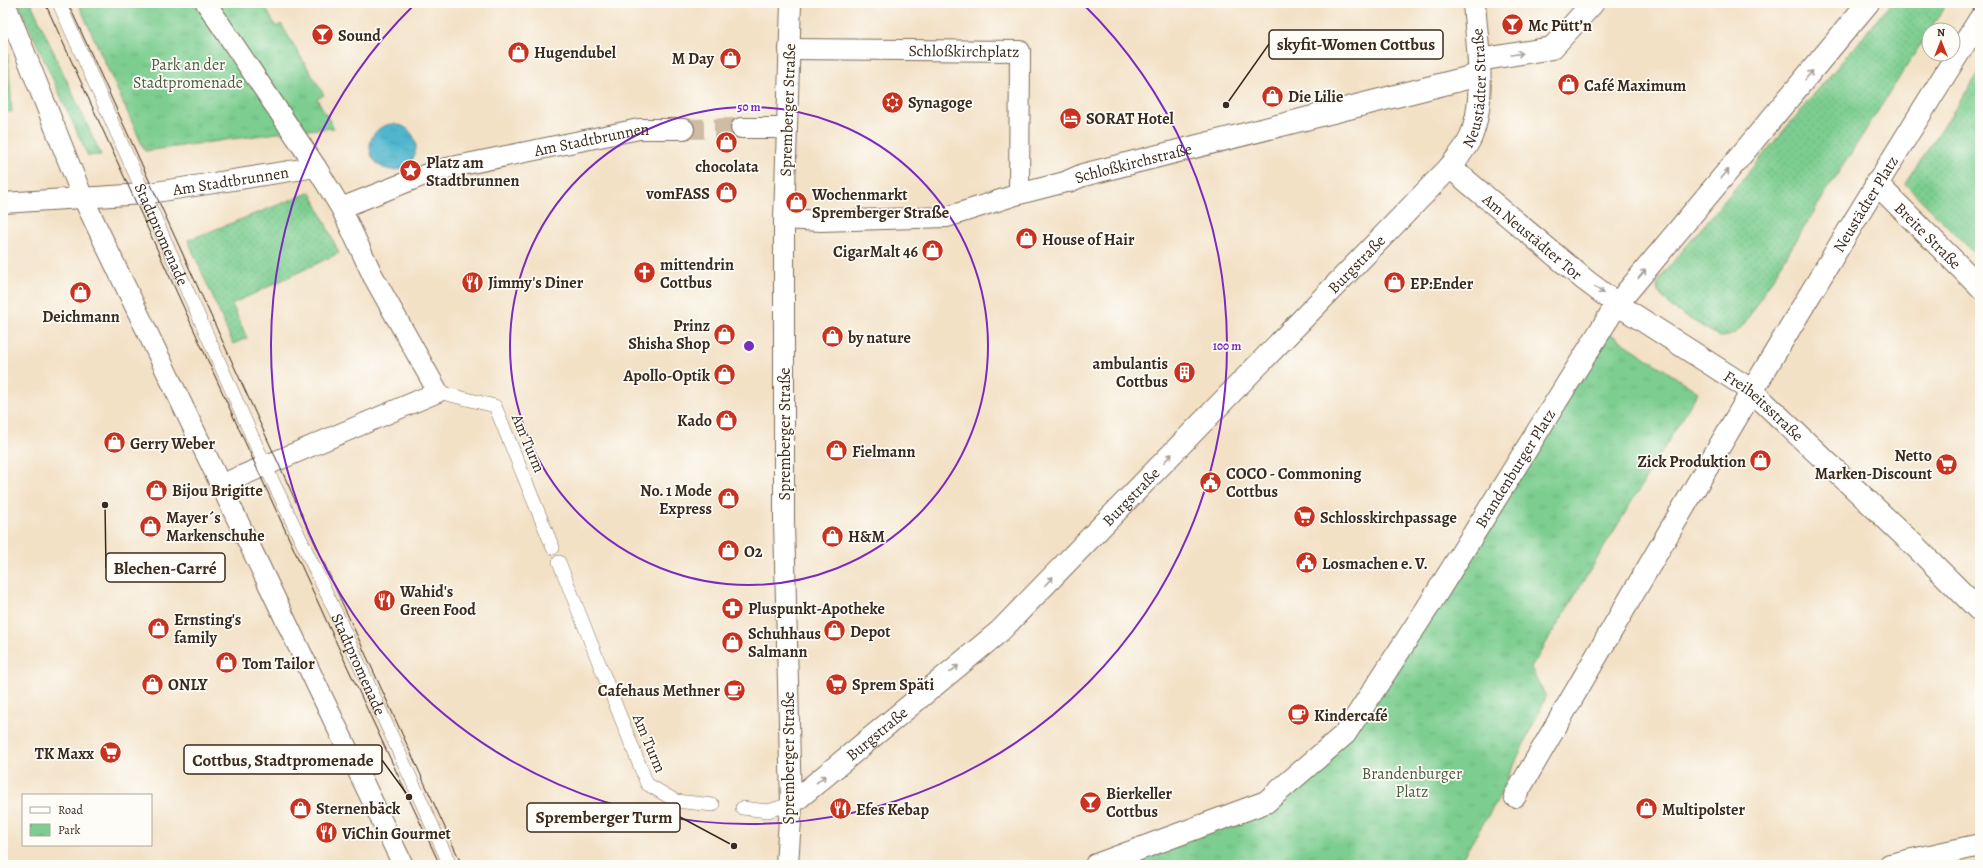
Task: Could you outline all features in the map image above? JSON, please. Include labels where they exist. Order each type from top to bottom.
[{"type":"street","points":[[4,3],[83,198],[403,865]]},
{"type":"street","points":[[206,3],[316,167],[341,208],[373,276],[438,392],[220,485]]},
{"type":"street","name":"Spremberger Straße","points":[[786,865],[791,804],[784,522],[784,219],[791,3]]},
{"type":"street","name":"Neustädter Straße","points":[[1450,167],[1470,140],[1478,114],[1479,68],[1474,3]]},
{"type":"street","points":[[1479,68],[1552,48],[1593,3]]},
{"type":"street","points":[[1617,304],[1868,3]]},
{"type":"street","name":"Neustädter Platz","points":[[1751,390],[1876,183],[1980,19]]},
{"type":"street","name":"Schloßkirchplatz","points":[[789,49],[1020,51],[1019,194]]},
{"type":"street","name":"Schloßkirchstraße","points":[[784,219],[821,220],[947,217],[1019,194],[1069,181],[1083,175],[1479,68]]},
{"type":"street","name":"Am Stadtbrunnen","points":[[341,208],[437,170],[639,128],[684,128]]},
{"type":"street","points":[[741,128],[786,128]]},
{"type":"street","name":"Am Stadtbrunnen","points":[[3,203],[143,194],[316,167]]},
{"type":"street","name":"Am Neustädter Tor","points":[[1450,167],[1585,280],[1617,304]]},
{"type":"street","name":"Burgstraße","points":[[791,804],[1000,631],[1450,167]]},
{"type":"street","name":"Breite Straße","points":[[1876,183],[1980,287]]},
{"type":"street","name":"Freiheitsstraße","points":[[1617,304],[1751,390],[1917,548],[1980,611]]},
{"type":"street","name":"Brandenburger Platz","points":[[1096,865],[1266,802],[1345,734],[1428,606],[1617,304]]},
{"type":"street","points":[[1515,796],[1751,390]]},
{"type":"street","points":[[1890,865],[1980,845]]},
{"type":"lane","name":"Stadtpromenade","points":[[59,3],[265,465],[336,613],[450,865]]},
{"type":"lane","name":"Am Turm","points":[[438,392],[495,406],[553,548]]},
{"type":"lane","name":"Am Turm","points":[[559,562],[647,784],[676,801],[713,805]]},
{"type":"lane","points":[[742,808],[768,811],[791,804]]},
{"type":"green space","points":[[18,3],[31,3],[101,155],[88,156]]},
{"type":"green space","name":"Park an der Stadtpromenade","points":[[78,3],[263,3],[276,27],[281,24],[324,95],[317,99],[334,128],[292,131],[145,151]]},
{"type":"green space","points":[[1891,3],[1947,3],[1935,22],[1921,22],[1921,44],[1750,315],[1738,330],[1726,337],[1720,337],[1672,308],[1658,292],[1657,287],[1662,275]]},
{"type":"green space","points":[[3,34],[7,44],[12,112],[3,112]]},
{"type":"green space","points":[[1980,71],[1980,259],[1905,184]]},
{"type":"green space","points":[[311,192],[339,253],[232,304],[247,338],[233,344],[188,240]]},
{"type":"green space","name":"Brandenburger Platz","points":[[1609,333],[1698,392],[1531,668],[1546,697],[1497,801],[1458,865],[1111,865],[1269,805],[1333,753]]},
{"type":"water","points":[[393,124],[406,128],[412,134],[416,147],[412,160],[406,166],[393,170],[380,166],[374,160],[370,147],[374,134],[380,128]]},
{"type":"tunnel","points":[[684,129],[741,128]]},
{"type":"tram line","points":[[45,3],[347,666],[440,865]]},
{"type":"tram line","points":[[68,3],[462,865]]},
{"type":"place","name":"Mc Pütt’n","points":[[1513,25]]},
{"type":"place","name":"Sound","points":[[323,35]]},
{"type":"place","name":"Hugendubel","points":[[518,52]]},
{"type":"place","name":"M Day","points":[[730,58]]},
{"type":"place","name":"Café Maximum","points":[[1568,85]]},
{"type":"place","name":"Die Lilie","points":[[1272,96]]},
{"type":"place","name":"Synagoge","points":[[892,102]]},
{"type":"place","name":"skyfit-Women Cottbus","points":[[1226,105]]},
{"type":"place","name":"SORAT Hotel","points":[[1070,118]]},
{"type":"place","name":"chocolata","points":[[727,143]]},
{"type":"place","name":"Platz am Stadtbrunnen","points":[[411,171]]},
{"type":"place","name":"vomFASS","points":[[726,193]]},
{"type":"place","name":"Wochenmarkt Spremberger Straße","points":[[797,203]]},
{"type":"place","name":"House of Hair","points":[[1026,239]]},
{"type":"place","name":"CigarMalt 46","points":[[933,251]]},
{"type":"place","name":"mittendrin Cottbus","points":[[644,273]]},
{"type":"place","name":"Jimmy's Diner","points":[[472,282]]},
{"type":"place","name":"EP:Ender","points":[[1394,283]]},
{"type":"place","name":"Deichmann","points":[[81,292]]},
{"type":"place","name":"Prinz Shisha Shop","points":[[725,334]]},
{"type":"place","name":"by nature","points":[[833,337]]},
{"type":"place","name":"ambulantis Cottbus","points":[[1184,372]]},
{"type":"place","name":"Apollo-Optik","points":[[725,375]]},
{"type":"place","name":"Kado","points":[[727,420]]},
{"type":"place","name":"Gerry Weber","points":[[115,443]]},
{"type":"place","name":"Fielmann","points":[[836,451]]},
{"type":"place","name":"Zick Produktion","points":[[1761,461]]},
{"type":"place","name":"Netto Marken-Discount","points":[[1947,464]]},
{"type":"place","name":"COCO - Commoning Cottbus","points":[[1211,482]]},
{"type":"place","name":"Bijou Brigitte","points":[[157,490]]},
{"type":"place","name":"No. 1 Mode Express","points":[[728,499]]},
{"type":"place","name":"Blechen-Carré","points":[[105,505]]},
{"type":"place","name":"Schlosskirchpassage","points":[[1305,517]]},
{"type":"place","name":"Mayer´s Markenschuhe","points":[[151,526]]},
{"type":"place","name":"H&M","points":[[832,536]]},
{"type":"place","name":"O2","points":[[729,551]]},
{"type":"place","name":"Losmachen e. V.","points":[[1306,563]]},
{"type":"place","name":"Wahid's Green Food","points":[[384,600]]},
{"type":"place","name":"Pluspunkt-Apotheke","points":[[733,608]]},
{"type":"place","name":"Ernsting's family","points":[[158,628]]},
{"type":"place","name":"Depot","points":[[835,631]]},
{"type":"place","name":"Schuhhaus Salmann","points":[[732,642]]},
{"type":"place","name":"Tom Tailor","points":[[227,663]]},
{"type":"place","name":"ONLY","points":[[153,684]]},
{"type":"place","name":"Sprem Späti","points":[[836,684]]},
{"type":"place","name":"Cafehaus Methner","points":[[735,690]]},
{"type":"place","name":"Kindercafé","points":[[1298,715]]},
{"type":"place","name":"TK Maxx","points":[[110,753]]},
{"type":"place","name":"Cottbus, Stadtpromenade","points":[[409,797]]},
{"type":"place","name":"Bierkeller Cottbus","points":[[1091,802]]},
{"type":"place","name":"Sternenbäck","points":[[300,808]]},
{"type":"place","name":"Efes Kebap","points":[[841,809]]},
{"type":"place","name":"Multipolster","points":[[1647,809]]},
{"type":"place","name":"ViChin Gourmet","points":[[326,833]]},
{"type":"place","name":"Spremberger Turm","points":[[734,846]]}]
